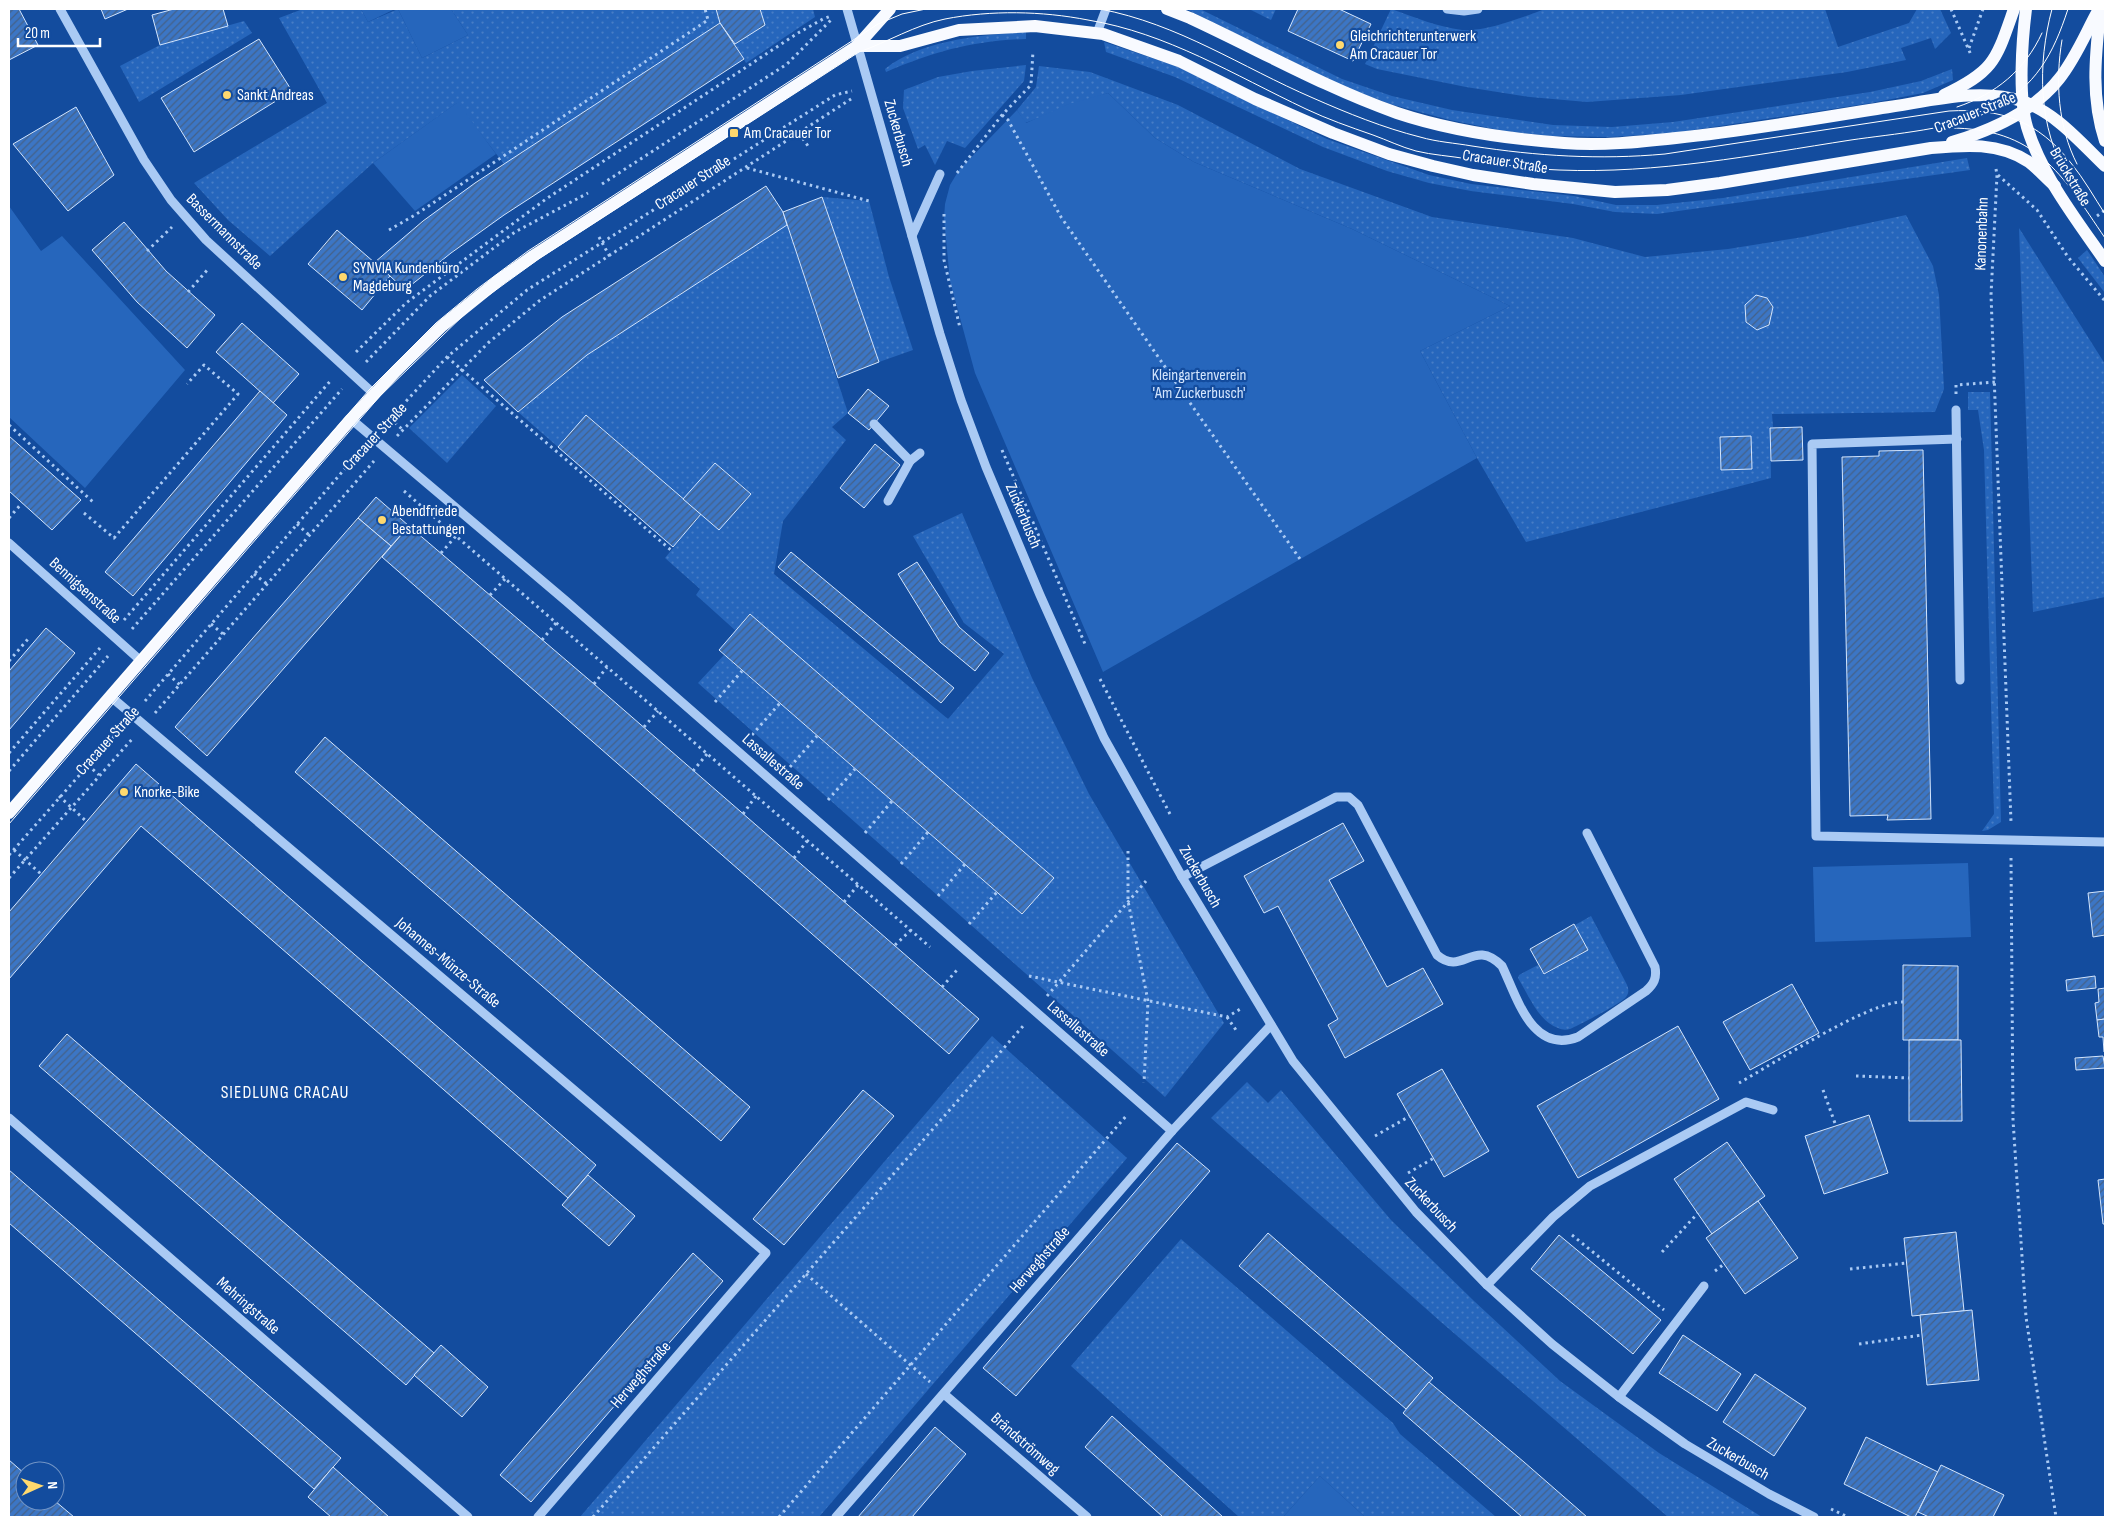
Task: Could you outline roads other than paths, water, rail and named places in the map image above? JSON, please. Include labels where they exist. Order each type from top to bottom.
[{"type":"main road","name":"Cracauer Straße","points":[[9,813],[351,419],[442,326],[533,256],[857,46],[890,9]]},
{"type":"main road","name":"Cracauer Straße","points":[[1167,9],[1190,18],[1343,93],[1400,114],[1476,133],[1566,144],[1625,143],[1709,134],[1922,102],[1987,95],[2023,104]]},
{"type":"main road","name":"Cracauer Straße","points":[[1922,102],[1960,88],[1989,68],[1999,51],[2014,9]]},
{"type":"main road","points":[[2023,104],[2022,66],[2026,9]]},
{"type":"main road","name":"Cracauer Straße","points":[[1931,148],[1962,139],[2012,118],[2023,104],[2059,79],[2100,9]]},
{"type":"main road","points":[[2100,9],[2094,61],[2094,92],[2098,120],[2105,141]]},
{"type":"main road","name":"Cracauer Straße","points":[[857,46],[900,46],[958,30],[1042,27],[1097,33],[1179,61],[1255,99],[1333,133],[1389,154],[1465,173],[1533,184],[1615,192],[1667,190],[1730,182],[1931,148],[1990,146],[2028,162],[2055,186]]},
{"type":"main road","name":"Brückstraße","points":[[2023,104],[2063,125],[2105,166]]},
{"type":"main road","name":"Brückstraße","points":[[2023,104],[2026,124],[2036,152],[2055,186],[2105,261]]},
{"type":"street","name":"Bassermannstraße","points":[[60,9],[144,160],[184,216],[221,254],[374,394]]},
{"type":"street","name":"Zuckerbusch","points":[[847,9],[940,334],[986,467],[1104,738],[1182,877],[1270,1025],[1294,1062],[1390,1183],[1428,1226],[1487,1285],[1552,1344],[1619,1397],[1685,1444],[1716,1464],[1814,1517]]},
{"type":"street","points":[[1097,33],[1106,9]]},
{"type":"street","points":[[1447,9],[1464,11],[1478,9]]},
{"type":"street","points":[[912,236],[940,174]]},
{"type":"street","points":[[1956,410],[1960,680]]},
{"type":"street","name":"Lassallestraße","points":[[351,419],[566,601],[1172,1131]]},
{"type":"street","points":[[874,424],[910,461]]},
{"type":"street","points":[[1957,439],[1812,444],[1816,836],[2105,842]]},
{"type":"street","points":[[888,501],[910,461],[920,453]]},
{"type":"street","name":"Bennigsenstraße","points":[[9,542],[141,661]]},
{"type":"street","name":"Johannes-Münze-Straße","points":[[110,696],[766,1253]]},
{"type":"street","points":[[1182,877],[1336,797],[1349,797],[1358,805],[1437,955],[1449,963],[1460,962],[1477,954],[1497,961],[1502,966],[1532,1028],[1542,1035],[1565,1040],[1578,1037],[1646,991],[1652,986],[1656,978],[1655,968],[1587,833]]},
{"type":"street","name":"Herweghstraße","points":[[836,1517],[1172,1131],[1270,1025]]},
{"type":"street","points":[[1487,1285],[1553,1216],[1590,1186],[1746,1102],[1773,1110]]},
{"type":"street","name":"Mehringstraße","points":[[9,1118],[468,1517]]},
{"type":"street","name":"Herweghstraße","points":[[538,1517],[766,1253]]},
{"type":"street","points":[[1619,1397],[1704,1286]]},
{"type":"street","name":"Brändströmweg","points":[[944,1394],[1087,1517]]},
{"type":"tram line","points":[[9,806],[369,390],[436,323],[477,289],[528,251],[878,24],[902,14],[926,9]]},
{"type":"tram line","points":[[1100,9],[1129,16],[1183,36],[1286,86],[1379,125],[1433,140],[1520,152],[1592,157],[1640,156],[1665,154],[1949,111],[1985,112],[2002,115],[2032,127],[2058,149],[2080,175],[2105,214]]},
{"type":"tram line","points":[[2052,9],[2044,52],[2043,95],[2051,138],[2068,178]]},
{"type":"tram line","points":[[9,824],[380,396],[471,308],[540,258],[859,52],[912,29],[945,19],[998,13],[1035,13],[1088,20],[1117,26],[1173,45],[1314,113],[1410,149],[1428,154],[1524,167],[1559,170],[1596,170],[1632,169],[1705,162],[1924,130],[1961,122],[1992,110],[2007,101],[2031,80],[2049,55],[2068,9]]},
{"type":"tram line","points":[[1957,107],[1997,88],[2008,79],[2027,58],[2042,33]]},
{"type":"tram line","points":[[2062,40],[2059,71],[2060,103],[2066,135],[2077,164]]},
{"type":"tram line","points":[[1949,128],[1979,130],[2004,136],[2025,146],[2043,159],[2059,175],[2105,238]]},
{"type":"place","name":"Gleichrichterunterwerk Am Cracauer Tor","points":[[1340,45]]},
{"type":"place","name":"Sankt Andreas","points":[[227,95]]},
{"type":"place","name":"Am Cracauer Tor","points":[[734,133]]},
{"type":"place","name":"SYNVIA Kundenbüro Magdeburg","points":[[343,277]]},
{"type":"place","name":"Abendfriede Bestattungen","points":[[382,520]]},
{"type":"place","name":"Knorke-Bike","points":[[124,792]]},
{"type":"district","name":"SIEDLUNG CRACAU","points":[[285,1092]]},
{"type":"park label","name":"Kleingartenverein 'Am Zuckerbusch'","points":[[1199,384]]}]
